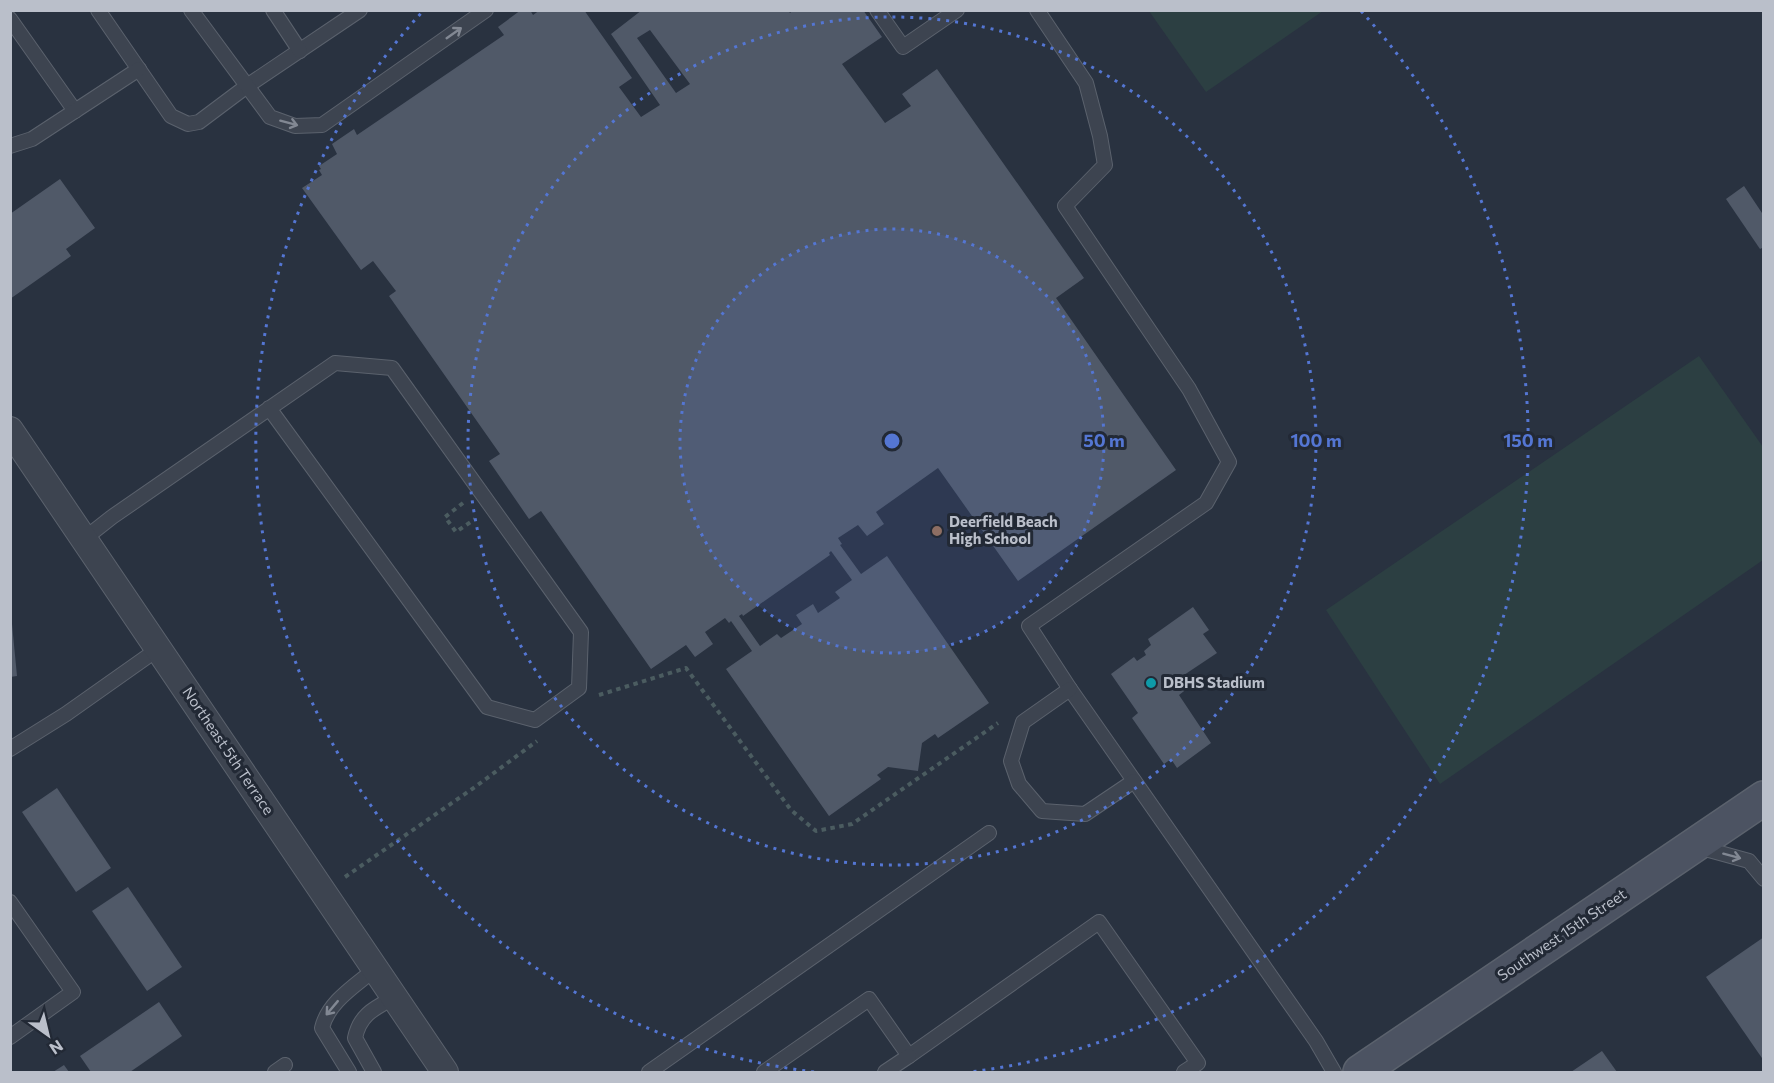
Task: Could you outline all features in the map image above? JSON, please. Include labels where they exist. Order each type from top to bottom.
[{"type":"street","name":"Northeast 5th Terrace","points":[[10,430],[445,1072]]},
{"type":"street","name":"Southwest 15th Street","points":[[1359,1072],[1764,798]]},
{"type":"lane","points":[[98,10],[171,116],[188,124],[199,122],[247,86],[360,10]]},
{"type":"lane","points":[[191,10],[270,117],[295,126],[322,125],[486,10]]},
{"type":"lane","points":[[273,10],[300,51]]},
{"type":"lane","points":[[877,10],[903,47],[957,10]]},
{"type":"lane","points":[[1037,10],[1086,83],[1105,165],[1065,206],[1189,389],[1229,462],[1206,503],[1029,626],[1070,689],[1316,1041],[1334,1072]]},
{"type":"lane","points":[[10,19],[75,111]]},
{"type":"lane","points":[[10,146],[32,139],[139,69]]},
{"type":"lane","points":[[84,539],[112,517],[269,408],[335,363],[392,368],[581,632],[579,688],[535,720],[487,707],[269,408]]},
{"type":"lane","points":[[10,749],[66,714],[158,649]]},
{"type":"lane","points":[[1070,689],[1023,722],[1011,761],[1019,784],[1042,811],[1085,814],[1134,781]]},
{"type":"lane","points":[[649,1072],[989,833]]},
{"type":"lane","points":[[1693,846],[1749,861],[1764,879]]},
{"type":"lane","points":[[10,902],[73,992],[10,1037]]},
{"type":"lane","points":[[885,1072],[1099,922],[1198,1063],[1184,1072]]},
{"type":"lane","points":[[348,1072],[322,1028],[325,1016],[335,1003],[375,969]]},
{"type":"lane","points":[[374,1072],[355,1038],[357,1025],[368,1012],[395,997]]},
{"type":"lane","points":[[764,1072],[869,999],[909,1056]]},
{"type":"path","points":[[597,696],[686,668],[791,810],[816,831],[852,824],[998,723]]},
{"type":"path","points":[[345,878],[475,787],[540,738]]},
{"type":"shaded area","points":[[1149,11],[1323,11],[1206,92]]},
{"type":"shaded area","points":[[1699,356],[1763,447],[1763,560],[1440,784],[1326,610]]},
{"type":"building","points":[[521,10],[530,10],[533,15],[540,10],[584,10],[632,78],[619,87],[641,117],[660,105],[611,34],[642,10],[788,10],[790,13],[793,10],[863,10],[882,37],[842,64],[885,123],[911,106],[902,94],[937,69],[1084,278],[1056,298],[1176,470],[1018,581],[938,468],[876,512],[884,524],[867,536],[858,525],[838,538],[842,544],[840,545],[861,574],[887,556],[989,703],[938,738],[935,734],[922,743],[918,771],[888,767],[877,775],[881,779],[829,816],[726,669],[752,651],[731,621],[729,623],[725,618],[705,632],[713,644],[695,657],[686,645],[651,669],[541,511],[529,519],[489,461],[500,454],[389,296],[396,291],[373,261],[361,270],[302,188],[322,175],[319,166],[337,154],[332,144],[354,129],[357,135],[504,35],[498,27]],"holes":[[[650,30],[690,84],[676,93],[637,38]],[[831,551],[852,580],[835,592],[840,598],[818,613],[813,604],[796,615],[802,624],[781,638],[777,634],[760,646],[739,616],[742,614],[743,616],[830,555]]]},
{"type":"building","points":[[60,179],[95,228],[66,249],[71,256],[10,299],[10,214]]},
{"type":"building","points":[[1744,186],[1764,216],[1764,247],[1760,249],[1726,199]]},
{"type":"building","name":"DBHS Stadium","points":[[1193,607],[1209,630],[1203,634],[1217,653],[1181,677],[1188,688],[1179,695],[1211,743],[1177,768],[1171,759],[1164,764],[1132,718],[1138,713],[1111,674],[1134,657],[1137,661],[1146,655],[1144,651],[1151,645],[1148,639]]},
{"type":"building","points":[[10,624],[12,624],[17,676],[10,677]]},
{"type":"building","points":[[57,788],[111,868],[76,892],[22,812]]},
{"type":"building","points":[[128,887],[182,967],[147,991],[92,911]]},
{"type":"building","points":[[1764,937],[1764,1061],[1706,977]]},
{"type":"building","points":[[159,1002],[182,1036],[130,1072],[91,1072],[80,1056]]},
{"type":"building","points":[[1602,1051],[1617,1072],[1571,1072]]},
{"type":"building","points":[[64,1065],[69,1072],[53,1072]]},
{"type":"place","name":"Deerfield Beach High School","points":[[937,531]]},
{"type":"place","name":"DBHS Stadium","points":[[1151,683]]}]
